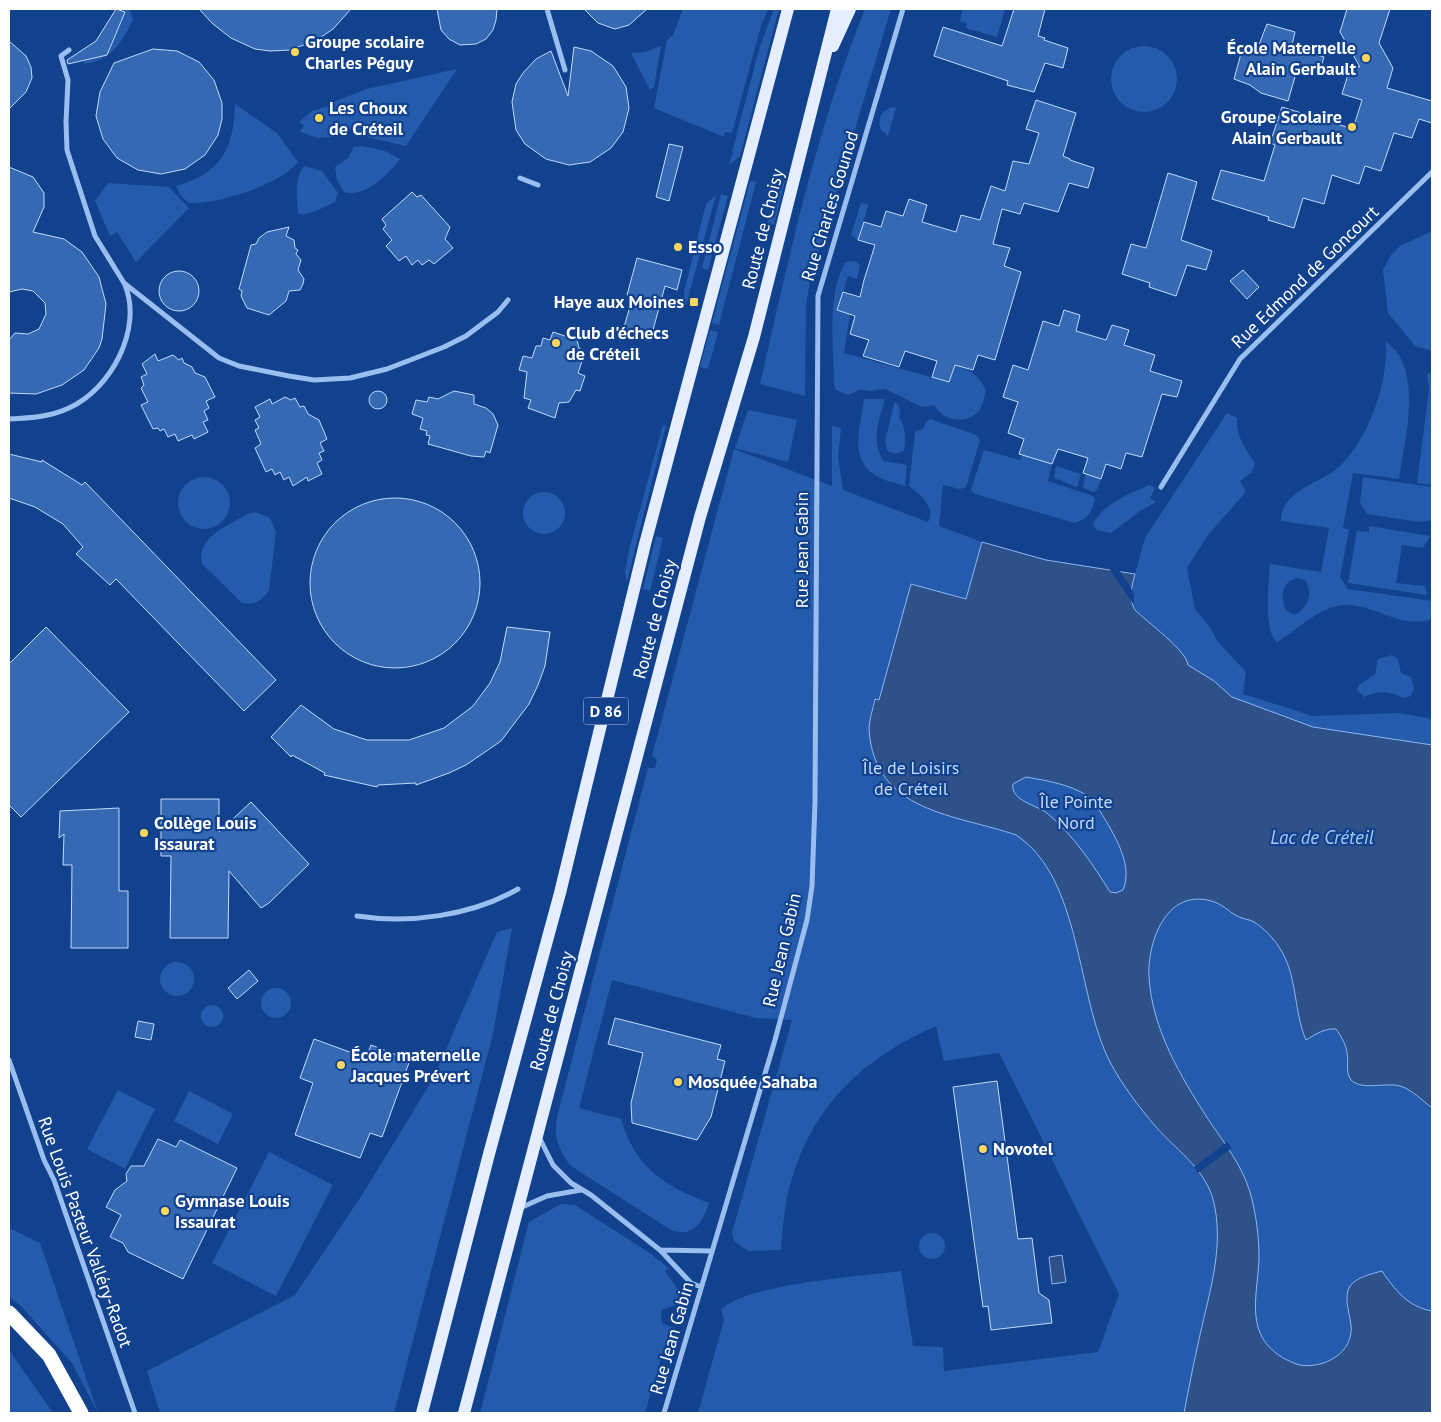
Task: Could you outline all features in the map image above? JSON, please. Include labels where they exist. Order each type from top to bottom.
[{"type":"highway","points":[[9,1313],[50,1355],[81,1413]]},
{"type":"main road","name":"Route de Choisy","points":[[422,1413],[562,884],[647,535],[788,9]]},
{"type":"main road","name":"Route de Choisy","points":[[464,1413],[700,517],[754,337],[837,9]]},
{"type":"main road","points":[[819,78],[850,9]]},
{"type":"street","points":[[547,9],[565,70]]},
{"type":"street","name":"Rue Charles Gounod","points":[[815,416],[818,296],[903,9]]},
{"type":"street","points":[[9,419],[35,418],[70,408],[86,398],[102,384],[116,361],[128,332],[130,300],[124,283],[95,236],[68,150],[66,122],[68,80],[62,56],[69,50]]},
{"type":"street","name":"Rue Edmond de Goncourt","points":[[1161,487],[1240,359],[1432,172]]},
{"type":"street","points":[[520,178],[538,184]]},
{"type":"street","points":[[124,283],[206,351],[219,358],[264,372],[314,380],[359,376],[444,347],[466,336],[498,312],[508,300]]},
{"type":"street","name":"Rue Jean Gabin","points":[[664,1413],[775,1040],[807,920],[812,886],[815,802],[815,416]]},
{"type":"street","points":[[357,916],[396,919],[425,918],[484,904],[518,889]]},
{"type":"street","name":"Rue Louis Pasteur Valléry-Radot","points":[[9,1060],[79,1251],[135,1413]]},
{"type":"street","points":[[538,1135],[553,1165],[581,1190],[591,1195],[660,1250],[691,1283],[701,1287]]},
{"type":"street","points":[[518,1210],[547,1196],[581,1190]]},
{"type":"street","points":[[660,1250],[712,1251]]},
{"type":"green space","points":[[116,9],[129,9],[133,19],[120,43],[108,55],[84,64],[83,60],[118,15]]},
{"type":"green space","points":[[683,9],[768,9],[761,26],[732,133],[725,132],[724,137],[654,108],[667,40],[673,35]]},
{"type":"green space","points":[[774,9],[779,9],[740,156],[729,165],[732,154],[734,154],[732,152],[760,46]]},
{"type":"green space","points":[[865,9],[891,9],[811,276],[806,304],[805,396],[760,384],[793,241],[818,147],[832,101]]},
{"type":"green space","points":[[963,9],[1005,9],[997,37],[966,28],[967,24],[960,21]]},
{"type":"green space","points":[[661,46],[654,87],[650,90],[631,53],[645,52]]},
{"type":"green space","points":[[1144,46],[1157,48],[1167,56],[1175,66],[1177,79],[1175,92],[1167,102],[1157,110],[1144,112],[1131,110],[1121,102],[1113,92],[1111,79],[1113,66],[1121,56],[1131,48]]},
{"type":"green space","points":[[457,69],[406,146],[354,134],[353,128],[345,130],[346,136],[319,138],[300,132],[304,125],[299,122],[312,111],[332,105],[333,102],[367,89]]},
{"type":"green space","points":[[235,104],[277,133],[298,162],[277,178],[248,192],[216,200],[189,203],[181,196],[176,186],[204,174],[222,157],[232,134]]},
{"type":"green space","points":[[892,107],[896,108],[888,136],[881,130],[879,123],[882,113]]},
{"type":"green space","points":[[363,146],[385,151],[400,159],[375,184],[360,192],[344,192],[337,180],[335,167],[348,158],[354,147]]},
{"type":"green space","points":[[304,166],[322,171],[338,193],[335,202],[322,209],[298,214],[297,183]]},
{"type":"green space","points":[[779,180],[785,181],[774,225],[767,223]]},
{"type":"green space","points":[[750,181],[756,182],[719,325],[712,323]]},
{"type":"green space","points":[[108,183],[169,187],[189,208],[136,262],[117,232],[110,236],[95,201]]},
{"type":"green space","points":[[721,194],[728,196],[708,270],[702,268]]},
{"type":"green space","points":[[716,195],[685,309],[684,292],[706,204]]},
{"type":"green space","points":[[861,203],[868,204],[868,206],[858,240],[851,235]]},
{"type":"green space","points":[[1432,231],[1432,351],[1415,346],[1388,313],[1383,270],[1391,255],[1400,246]]},
{"type":"green space","points":[[855,261],[860,265],[857,279],[848,276],[838,310],[850,314],[844,353],[949,382],[955,365],[965,369],[977,377],[986,390],[978,412],[966,419],[960,420],[948,418],[934,405],[922,407],[885,389],[869,391],[860,389],[849,395],[836,390],[834,385],[833,305],[840,274],[846,262]]},
{"type":"green space","points":[[710,330],[718,332],[708,369],[700,367]]},
{"type":"green space","points":[[1386,341],[1401,359],[1409,387],[1408,419],[1399,479],[1353,473],[1343,528],[1349,530],[1340,577],[1348,589],[1432,601],[1432,619],[1409,621],[1356,605],[1345,605],[1317,614],[1277,642],[1270,628],[1268,617],[1270,564],[1321,572],[1329,528],[1281,521],[1283,510],[1295,494],[1334,471],[1352,451],[1376,406],[1381,390],[1386,357]],"holes":[[[1296,578],[1305,580],[1309,590],[1308,600],[1303,609],[1294,615],[1285,609],[1283,590],[1291,580]]]},
{"type":"green space","points":[[1431,373],[1432,485],[1417,483],[1429,390],[1427,374]]},
{"type":"green space","points":[[864,399],[885,399],[877,430],[877,446],[884,461],[907,465],[905,486],[878,477],[861,460],[858,440]]},
{"type":"green space","points":[[895,401],[900,409],[899,418],[903,426],[905,439],[904,451],[895,454],[887,450],[885,441]]},
{"type":"green space","points":[[748,410],[797,420],[788,462],[735,448]]},
{"type":"green space","name":"Île de Loisirs de Créteil","points":[[1227,413],[1237,418],[1240,436],[1255,463],[1252,472],[1240,481],[1246,492],[1208,535],[1187,568],[1195,609],[1210,627],[1217,641],[1246,672],[1243,694],[1313,716],[1400,713],[1432,719],[1432,1413],[698,1413],[724,1320],[721,1310],[734,1301],[753,1294],[805,1283],[901,1271],[913,1346],[943,1347],[944,1371],[1098,1352],[1119,1294],[999,1053],[944,1061],[936,1026],[886,1053],[864,1069],[828,1107],[813,1129],[791,1182],[785,1207],[781,1250],[748,1251],[734,1241],[732,1233],[792,1020],[756,1018],[612,980],[579,1108],[621,1119],[634,1150],[653,1173],[678,1189],[709,1203],[701,1221],[691,1230],[679,1232],[671,1230],[571,1166],[562,1154],[556,1135],[558,1113],[648,768],[655,768],[657,759],[652,756],[734,449],[832,486],[832,426],[841,428],[838,457],[843,490],[928,522],[930,516],[929,506],[909,486],[915,432],[923,429],[926,422],[930,419],[976,435],[980,440],[966,487],[960,489],[943,485],[939,526],[982,542],[1046,560],[1135,574],[1145,538]]},
{"type":"green space","points":[[663,425],[666,425],[627,582],[625,573],[629,550]]},
{"type":"green space","points":[[984,450],[1020,460],[1022,455],[1052,464],[1048,481],[1093,496],[1095,499],[1091,511],[1086,517],[1075,523],[975,494],[971,490]]},
{"type":"green space","points":[[1056,466],[1081,474],[1077,487],[1054,478]]},
{"type":"green space","points":[[1085,474],[1101,479],[1097,490],[1093,492],[1083,488]]},
{"type":"green space","points":[[199,477],[209,477],[223,484],[230,498],[230,508],[223,522],[209,529],[199,529],[189,525],[182,518],[178,508],[178,498],[182,488],[189,481]]},
{"type":"green space","points":[[1363,477],[1432,487],[1432,520],[1420,522],[1367,514],[1360,503]]},
{"type":"green space","points":[[1150,485],[1155,488],[1150,498],[1156,502],[1140,511],[1111,533],[1097,530],[1093,524],[1104,510],[1118,500]]},
{"type":"green space","points":[[548,492],[556,495],[562,501],[565,513],[562,525],[556,531],[540,534],[532,531],[526,525],[523,509],[526,501],[532,495]]},
{"type":"green space","points":[[255,512],[270,518],[276,532],[269,590],[264,597],[257,601],[242,603],[202,564],[201,555],[208,540],[222,528],[247,514]]},
{"type":"green space","points":[[1369,526],[1430,536],[1423,548],[1402,545],[1396,583],[1425,586],[1427,595],[1348,583],[1357,531],[1369,532]]},
{"type":"green space","points":[[656,536],[663,538],[650,591],[643,589]]},
{"type":"green space","points":[[1392,655],[1398,659],[1401,673],[1411,677],[1414,688],[1411,696],[1404,698],[1384,692],[1364,697],[1357,690],[1359,685],[1375,674],[1378,659]]},
{"type":"green space","points":[[512,928],[493,1034],[394,1413],[160,1413],[147,1371],[295,1295],[362,1195],[433,1079],[497,932]]},
{"type":"green space","points":[[177,962],[184,963],[189,967],[193,972],[193,986],[189,991],[184,995],[177,996],[170,995],[165,991],[161,986],[160,979],[161,972],[165,967],[170,963]]},
{"type":"green space","points":[[276,988],[287,992],[291,1003],[287,1014],[276,1018],[265,1014],[261,1003],[265,992]]},
{"type":"green space","points":[[212,1005],[220,1008],[223,1016],[220,1024],[212,1027],[204,1024],[201,1016],[204,1008]]},
{"type":"green space","points":[[118,1090],[155,1109],[125,1169],[87,1149]]},
{"type":"green space","points":[[189,1091],[233,1114],[218,1144],[174,1121]]},
{"type":"green space","points":[[269,1152],[333,1185],[276,1296],[212,1263]]},
{"type":"green space","points":[[561,1204],[575,1205],[651,1254],[668,1268],[665,1271],[679,1291],[679,1304],[661,1310],[662,1323],[673,1328],[665,1345],[645,1413],[480,1413],[529,1222]]},
{"type":"green space","points":[[9,1228],[40,1243],[98,1413],[72,1363],[21,1306],[9,1297]]},
{"type":"green space","points":[[932,1233],[941,1237],[945,1246],[941,1255],[932,1259],[923,1255],[919,1246],[923,1237]]},
{"type":"green space","points":[[9,1350],[53,1413],[9,1413]]},
{"type":"water","name":"Lac de Créteil","points":[[982,542],[1046,560],[1135,574],[1131,596],[1135,610],[1174,644],[1186,659],[1188,665],[1214,681],[1232,697],[1313,727],[1432,745],[1432,1108],[1413,1092],[1400,1086],[1368,1086],[1351,1080],[1348,1074],[1346,1046],[1336,1029],[1324,1030],[1306,1040],[1289,969],[1279,947],[1258,924],[1237,916],[1218,903],[1195,899],[1182,903],[1171,910],[1162,921],[1156,935],[1149,963],[1149,977],[1156,1015],[1162,1034],[1178,1069],[1247,1182],[1255,1216],[1258,1241],[1257,1322],[1266,1344],[1281,1357],[1300,1365],[1319,1364],[1336,1357],[1348,1344],[1351,1335],[1347,1301],[1350,1286],[1360,1278],[1382,1271],[1397,1291],[1409,1302],[1432,1311],[1432,1413],[1184,1413],[1214,1272],[1217,1224],[1212,1195],[1192,1163],[1143,1112],[1110,1062],[1090,1005],[1066,908],[1054,879],[1038,854],[1016,835],[922,806],[902,794],[886,778],[875,757],[869,730],[870,718],[875,699],[879,700],[911,584],[966,599]],"holes":[[[1026,777],[1073,789],[1088,796],[1093,801],[1111,829],[1124,859],[1126,880],[1123,890],[1116,893],[1110,892],[1089,860],[1066,831],[1044,811],[1016,795],[1013,790],[1013,784]]]},
{"type":"water","points":[[1062,1255],[1066,1282],[1052,1284],[1049,1257]]},
{"type":"pier","points":[[1108,567],[1118,568],[1134,593],[1134,605]]},
{"type":"pier","points":[[1227,1142],[1232,1148],[1198,1173],[1194,1167]]},
{"type":"building","points":[[116,9],[125,12],[107,55],[68,64],[67,60],[96,41]]},
{"type":"building","points":[[199,9],[351,9],[333,29],[317,40],[290,50],[270,51],[255,49],[231,38],[213,24]]},
{"type":"building","points":[[437,9],[497,9],[496,20],[493,30],[486,39],[476,44],[460,45],[449,39],[441,30]]},
{"type":"building","points":[[584,9],[647,9],[629,25],[615,29],[598,23]]},
{"type":"building","points":[[1014,9],[1045,9],[1038,36],[1068,48],[1063,68],[1045,63],[1034,92],[1007,85],[1008,81],[934,56],[943,27],[1002,46]]},
{"type":"building","points":[[1347,9],[1390,9],[1379,43],[1393,68],[1387,88],[1432,101],[1432,123],[1419,119],[1412,138],[1394,133],[1381,171],[1365,166],[1359,184],[1332,175],[1324,204],[1303,198],[1294,228],[1268,220],[1269,217],[1212,199],[1221,170],[1264,181],[1275,145],[1270,143],[1282,107],[1353,129],[1362,100],[1342,94],[1351,65],[1360,67],[1340,32]]},
{"type":"building","points":[[1267,24],[1295,32],[1292,45],[1300,47],[1299,50],[1324,57],[1318,76],[1297,70],[1288,101],[1261,93],[1250,85],[1234,79],[1242,50],[1255,55]]},
{"type":"building","points":[[9,41],[26,56],[31,67],[32,78],[26,92],[9,109]]},
{"type":"building","points":[[574,47],[591,51],[613,66],[626,87],[629,108],[623,132],[611,148],[590,162],[569,165],[546,159],[525,144],[516,130],[512,102],[516,84],[523,73],[536,59],[551,51],[568,96]]},
{"type":"building","points":[[153,49],[177,51],[199,62],[214,80],[222,103],[222,119],[218,135],[205,155],[185,169],[161,174],[138,170],[117,158],[103,139],[96,116],[100,92],[114,63]]},
{"type":"building","points":[[1036,100],[1076,113],[1063,156],[1094,168],[1088,188],[1069,183],[1058,212],[1024,203],[1020,214],[1002,209],[993,244],[1010,248],[1004,266],[1021,272],[995,360],[978,355],[973,370],[955,365],[949,382],[932,377],[937,361],[905,351],[899,367],[863,356],[869,340],[850,334],[855,316],[837,310],[843,292],[860,297],[875,245],[858,240],[864,222],[881,227],[886,211],[903,216],[909,199],[927,205],[922,222],[956,232],[961,215],[980,220],[991,186],[1005,191],[1013,161],[1029,164],[1039,133],[1026,129]]},
{"type":"building","points":[[669,144],[683,147],[669,201],[656,197]]},
{"type":"building","points":[[9,167],[33,177],[44,193],[44,207],[33,232],[64,239],[82,252],[99,277],[106,304],[102,339],[99,348],[84,370],[62,385],[36,394],[9,393],[9,340],[15,333],[28,334],[39,329],[46,314],[45,303],[33,291],[22,289],[9,292]]},
{"type":"building","points":[[1168,173],[1197,182],[1181,240],[1212,251],[1206,270],[1187,265],[1176,296],[1149,287],[1150,283],[1122,274],[1131,244],[1146,248]]},
{"type":"building","points":[[412,192],[417,197],[421,195],[450,227],[445,239],[453,248],[434,264],[429,260],[422,265],[418,260],[412,265],[406,256],[399,261],[386,246],[392,240],[383,229],[386,225],[382,219]]},
{"type":"building","points":[[289,227],[286,236],[294,240],[295,248],[298,250],[296,254],[301,260],[298,270],[304,279],[300,290],[289,291],[286,301],[269,315],[247,308],[241,296],[242,291],[239,289],[251,245],[256,244],[259,238],[267,232]]},
{"type":"building","points":[[637,258],[682,270],[677,290],[665,286],[650,341],[622,334],[633,296],[627,295]]},
{"type":"building","points":[[1243,270],[1259,287],[1247,299],[1230,281]]},
{"type":"building","points":[[175,271],[183,271],[190,274],[196,280],[199,291],[196,302],[190,308],[183,311],[175,311],[168,308],[162,302],[159,295],[159,287],[162,280],[168,274]]},
{"type":"building","points":[[1064,310],[1080,315],[1076,331],[1106,340],[1112,325],[1129,330],[1124,345],[1155,355],[1150,371],[1182,381],[1177,397],[1162,394],[1142,457],[1126,453],[1121,469],[1106,464],[1101,479],[1083,473],[1088,458],[1058,449],[1052,464],[1019,454],[1024,439],[1008,433],[1018,402],[1003,397],[1013,365],[1028,370],[1043,321],[1059,326]]},
{"type":"building","points":[[553,332],[577,340],[579,348],[582,350],[580,357],[583,358],[578,373],[585,376],[580,391],[576,390],[569,402],[559,403],[555,418],[528,408],[531,400],[524,398],[527,372],[519,370],[523,356],[532,358],[536,346],[541,346],[543,338],[550,340]]},
{"type":"building","points":[[155,354],[158,361],[173,355],[179,360],[182,358],[184,363],[192,367],[195,373],[205,377],[215,397],[206,401],[209,408],[204,411],[208,420],[203,422],[208,432],[194,439],[192,435],[178,441],[175,434],[168,437],[164,429],[160,431],[158,428],[153,429],[141,405],[148,402],[141,388],[144,385],[141,377],[147,374],[142,364]]},
{"type":"building","points":[[378,391],[384,394],[387,400],[384,406],[378,409],[372,406],[369,400],[372,394]]},
{"type":"building","points":[[454,391],[474,395],[474,404],[486,408],[493,414],[498,425],[490,453],[486,451],[484,457],[471,456],[428,444],[430,436],[426,435],[427,431],[420,429],[423,418],[412,414],[416,400],[427,402],[429,397],[438,399]]},
{"type":"building","points":[[285,397],[291,400],[295,398],[300,407],[304,406],[308,414],[319,420],[327,439],[320,443],[324,451],[319,453],[322,460],[317,463],[322,474],[308,481],[307,477],[293,486],[289,477],[284,480],[280,472],[275,475],[272,469],[266,472],[255,448],[261,444],[255,430],[259,428],[255,420],[260,417],[255,407],[270,399],[272,404]]},
{"type":"building","points":[[9,454],[42,462],[42,460],[82,485],[85,482],[276,680],[244,711],[116,579],[110,585],[76,554],[83,547],[63,524],[35,507],[9,498]]},
{"type":"building","points":[[403,498],[428,504],[449,517],[461,529],[477,558],[480,583],[479,600],[474,616],[461,637],[449,649],[420,665],[387,668],[362,662],[341,649],[329,637],[313,608],[310,575],[316,550],[329,529],[341,517],[370,501]]},
{"type":"building","points":[[46,627],[129,712],[21,817],[9,805],[9,664]]},
{"type":"building","points":[[507,627],[550,632],[545,666],[538,685],[529,704],[501,741],[466,765],[449,773],[416,785],[416,783],[378,785],[377,787],[324,775],[325,773],[292,755],[291,757],[271,737],[301,705],[334,729],[367,740],[409,740],[444,728],[473,706],[490,683],[500,662]]},
{"type":"building","points":[[161,799],[219,799],[219,832],[251,802],[309,864],[269,903],[261,908],[229,871],[228,938],[170,938],[171,856],[161,856]]},
{"type":"building","points":[[119,808],[119,891],[128,891],[128,948],[71,948],[72,865],[63,865],[64,834],[59,838],[60,811]]},
{"type":"building","points":[[249,970],[258,981],[237,999],[228,988]]},
{"type":"building","name":"Mosquée Sahaba","points":[[615,1018],[721,1045],[717,1059],[725,1061],[711,1117],[697,1140],[632,1123],[631,1103],[643,1053],[608,1044]]},
{"type":"building","points":[[138,1021],[154,1024],[151,1040],[135,1037]]},
{"type":"building","points":[[314,1039],[366,1058],[371,1045],[410,1060],[382,1137],[370,1133],[360,1158],[295,1135],[313,1083],[300,1078]]},
{"type":"building","name":"Novotel","points":[[997,1081],[1018,1239],[1032,1238],[1039,1293],[1049,1300],[1052,1323],[991,1330],[988,1306],[983,1307],[953,1087]]},
{"type":"building","name":"Gymnase Louis Issaurat","points":[[158,1139],[176,1147],[180,1140],[237,1168],[183,1279],[128,1252],[123,1243],[110,1237],[121,1215],[106,1207],[115,1190],[127,1181],[126,1174],[131,1166],[144,1166]]},
{"type":"place","name":"Groupe scolaire Charles Péguy","points":[[295,52]]},
{"type":"place","name":"École Maternelle Alain Gerbault","points":[[1366,58]]},
{"type":"place","name":"Les Choux de Créteil","points":[[319,118]]},
{"type":"place","name":"Groupe Scolaire Alain Gerbault","points":[[1352,127]]},
{"type":"place","name":"Esso","points":[[678,247]]},
{"type":"place","name":"Haye aux Moines","points":[[694,302]]},
{"type":"place","name":"Club d'échecs de Créteil","points":[[556,343]]},
{"type":"place","name":"Collège Louis Issaurat","points":[[144,833]]},
{"type":"place","name":"École maternelle Jacques Prévert","points":[[341,1065]]},
{"type":"place","name":"Mosquée Sahaba","points":[[678,1082]]},
{"type":"place","name":"Novotel","points":[[983,1149]]},
{"type":"place","name":"Gymnase Louis Issaurat","points":[[165,1211]]},
{"type":"park label","name":"Île Pointe Nord","points":[[1076,812]]}]
